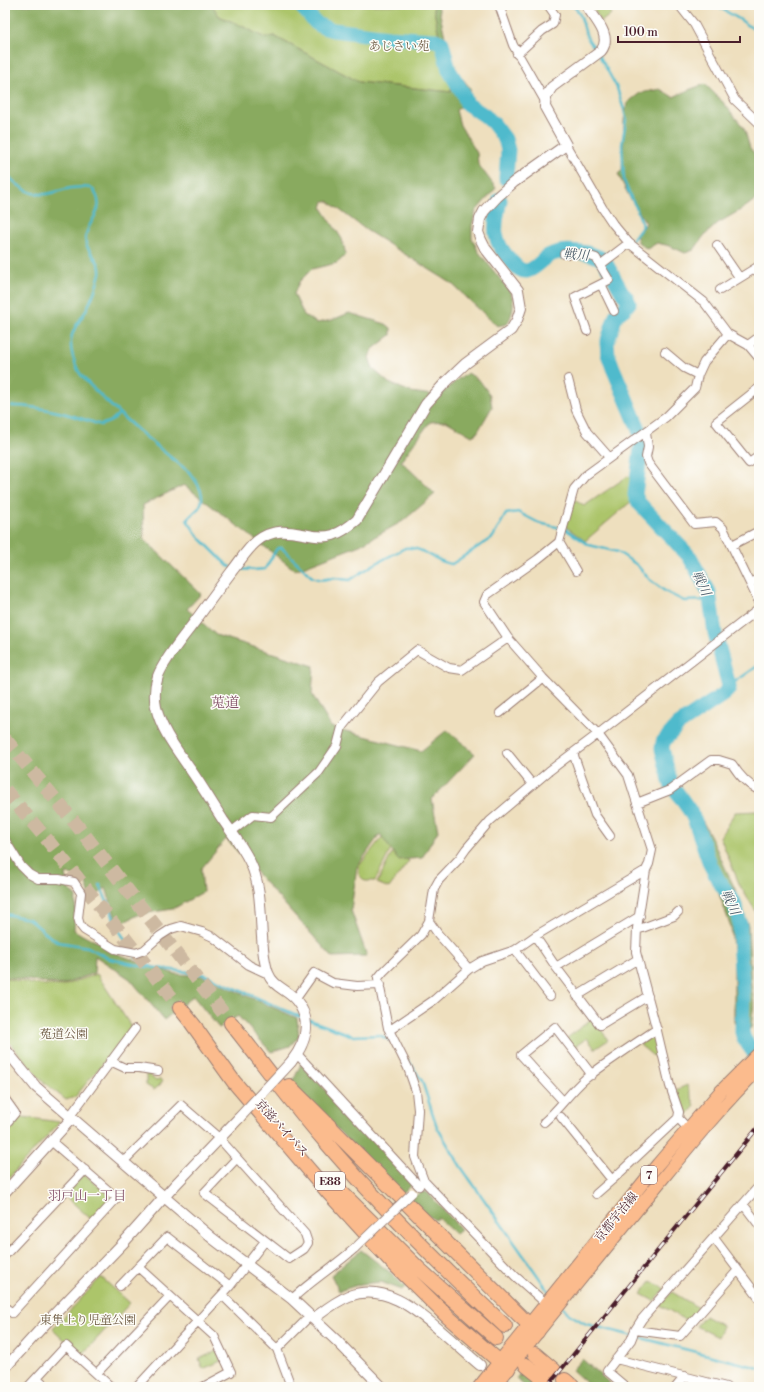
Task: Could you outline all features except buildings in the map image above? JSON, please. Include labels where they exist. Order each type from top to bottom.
[{"type":"highway","name":"京滋バイパス","points":[[180,1008],[269,1115],[344,1195],[419,1269],[496,1338]]},
{"type":"highway","points":[[191,1022],[234,1082],[328,1192],[402,1272],[448,1317],[504,1365]]},
{"type":"highway","name":"京滋バイパス","points":[[231,1023],[292,1102],[356,1176],[441,1266],[505,1326]]},
{"type":"highway","points":[[248,1045],[533,1329]]},
{"type":"highway","points":[[531,1359],[550,1376]]},
{"type":"main road","name":"京都宇治線","points":[[479,1387],[504,1365],[692,1133],[736,1092],[755,1067],[759,1053]]},
{"type":"main road","name":"京都宇治線","points":[[494,1387],[504,1365]]},
{"type":"street","points":[[499,5],[513,46],[545,101]]},
{"type":"street","points":[[517,54],[542,31],[553,24],[556,15],[548,5]]},
{"type":"street","points":[[586,5],[605,37],[605,44],[597,54],[552,88],[546,95],[545,107],[603,208],[613,224],[629,243],[704,302],[728,334],[748,345],[759,358]]},
{"type":"street","points":[[679,5],[694,24],[735,100],[759,123]]},
{"type":"street","points":[[5,1367],[239,1118],[294,1058],[304,1041],[305,1023],[296,1000],[276,985],[268,974],[262,945],[257,880],[250,861],[170,739],[160,721],[156,707],[155,692],[158,675],[172,653],[252,545],[262,537],[288,532],[324,536],[332,535],[345,529],[357,520],[426,404],[445,383],[466,364],[511,330],[517,320],[520,308],[518,290],[485,248],[478,232],[480,219],[484,211],[510,186],[566,145]]},
{"type":"street","points":[[603,263],[629,243]]},
{"type":"street","points":[[717,245],[739,277]]},
{"type":"street","points":[[564,254],[584,254],[596,258],[603,263],[609,280],[575,297],[587,331]]},
{"type":"street","points":[[720,290],[757,267],[759,276]]},
{"type":"street","points":[[601,284],[614,311]]},
{"type":"street","points":[[596,1194],[678,1118],[679,1112],[670,1086],[657,1029],[636,952],[637,930],[646,870],[651,858],[652,850],[628,775],[598,734],[543,678],[508,638],[484,602],[486,595],[538,559],[559,542],[574,489],[586,475],[609,457],[666,417],[695,388],[698,375],[704,362],[728,334]]},
{"type":"street","points":[[748,345],[759,337]]},
{"type":"street","points":[[665,352],[684,368],[698,375]]},
{"type":"street","points":[[568,380],[576,410],[587,432],[609,457]]},
{"type":"street","points":[[759,388],[716,422],[749,464],[759,456]]},
{"type":"street","points":[[642,435],[648,447],[646,457],[648,463],[694,524],[716,522],[723,528],[759,602]]},
{"type":"street","points":[[732,545],[759,531]]},
{"type":"street","points":[[559,542],[576,571]]},
{"type":"street","points":[[750,584],[759,578]]},
{"type":"street","points":[[422,1184],[415,1157],[418,1110],[416,1091],[408,1068],[388,1028],[378,978],[421,935],[429,921],[434,889],[439,880],[459,859],[490,821],[532,784],[759,608]]},
{"type":"street","points":[[231,832],[253,815],[271,817],[319,772],[337,746],[342,727],[378,682],[416,650],[449,668],[462,670],[508,638]]},
{"type":"street","points":[[500,713],[543,678]]},
{"type":"street","points":[[508,753],[532,784]]},
{"type":"street","points":[[573,753],[595,815],[610,836]]},
{"type":"street","points":[[637,803],[672,788],[711,760],[719,760],[732,764],[738,773],[752,787],[759,790]]},
{"type":"street","points":[[5,840],[21,866],[29,874],[38,879],[59,879],[74,882],[81,893],[78,918],[80,925],[84,930],[115,949],[136,953],[144,950],[160,936],[171,929],[181,926],[213,937],[249,965],[268,974]]},
{"type":"street","points":[[388,1028],[393,1028],[429,1004],[469,969],[482,962],[515,950],[535,936],[646,870]]},
{"type":"street","points":[[637,930],[674,916],[678,912]]},
{"type":"street","points":[[556,967],[640,916]]},
{"type":"street","points":[[429,921],[438,934],[469,969]]},
{"type":"street","points":[[535,936],[577,996],[600,1025],[648,996]]},
{"type":"street","points":[[515,950],[550,996]]},
{"type":"street","points":[[577,996],[638,958]]},
{"type":"street","points":[[296,1000],[314,973],[333,983],[357,986],[380,985]]},
{"type":"street","points":[[563,1101],[521,1054],[555,1027],[592,1075]]},
{"type":"street","points":[[5,1192],[71,1117],[110,1061],[135,1029]]},
{"type":"street","points":[[544,1122],[563,1101],[592,1075],[657,1029]]},
{"type":"street","points":[[5,1049],[36,1087],[212,1238],[292,1299],[312,1317],[377,1385]]},
{"type":"street","points":[[294,1058],[515,1276],[554,1302]]},
{"type":"street","points":[[110,1061],[125,1068],[139,1068],[158,1071]]},
{"type":"street","points":[[5,1099],[15,1113],[5,1125]]},
{"type":"street","points":[[124,1161],[181,1105],[219,1138],[237,1158],[305,1234],[308,1243],[304,1249],[289,1259],[204,1193],[237,1158]]},
{"type":"street","points":[[561,1117],[612,1180]]},
{"type":"street","points":[[678,1118],[692,1133]]},
{"type":"street","points":[[5,1307],[12,1313],[117,1198],[51,1141]]},
{"type":"street","points":[[5,1255],[85,1170]]},
{"type":"street","points":[[292,1299],[304,1288],[338,1263],[422,1184]]},
{"type":"street","points":[[626,1387],[607,1371],[633,1335],[642,1319],[759,1186]]},
{"type":"street","points":[[743,1204],[759,1225]]},
{"type":"street","points":[[120,1286],[167,1237],[230,1286]]},
{"type":"street","points":[[714,1238],[759,1298]]},
{"type":"street","points":[[137,1387],[230,1286],[265,1241]]},
{"type":"street","points":[[138,1267],[214,1336],[231,1372],[203,1387]]},
{"type":"street","points":[[633,1335],[680,1336],[738,1270]]},
{"type":"street","points":[[277,1348],[312,1317],[335,1302],[350,1296],[364,1293],[382,1294],[405,1303],[424,1316],[480,1365]]},
{"type":"street","points":[[222,1295],[277,1348],[292,1387]]},
{"type":"street","points":[[97,1374],[170,1296]]},
{"type":"street","points":[[28,1387],[66,1346],[111,1387]]},
{"type":"street","points":[[616,1359],[726,1387]]},
{"type":"street","points":[[676,1387],[685,1376]]},
{"type":"street","points":[[37,1378],[47,1387]]},
{"type":"green space","points":[[5,5],[212,5],[219,16],[265,38],[274,36],[359,82],[451,92],[452,79],[446,71],[433,5],[438,5],[451,64],[470,88],[471,101],[456,110],[460,125],[477,153],[478,164],[496,188],[476,211],[472,225],[472,238],[478,251],[511,293],[513,309],[507,324],[497,326],[451,283],[366,230],[328,201],[324,201],[322,208],[342,239],[346,255],[337,263],[312,269],[299,282],[294,294],[304,315],[317,323],[332,320],[349,313],[386,324],[391,328],[391,335],[373,349],[369,357],[373,369],[389,383],[411,392],[439,396],[458,379],[468,373],[480,381],[490,395],[492,407],[477,433],[472,436],[446,421],[430,422],[401,461],[435,494],[403,521],[360,545],[295,570],[184,485],[143,505],[144,539],[201,594],[187,609],[216,635],[314,666],[312,694],[331,727],[421,751],[447,730],[475,754],[432,799],[438,831],[422,858],[398,860],[380,834],[357,867],[351,910],[367,956],[332,957],[226,839],[201,869],[203,892],[173,909],[140,914],[118,925],[106,888],[91,900],[84,876],[66,874],[68,888],[76,897],[74,930],[120,955],[175,974],[202,976],[297,1018],[299,1036],[290,1046],[271,1052],[238,1016],[219,1028],[193,996],[164,1020],[130,979],[95,956],[94,973],[63,985],[5,977]]},
{"type":"green space","name":"あじさい苑","points":[[212,5],[433,5],[446,71],[452,79],[451,92],[359,82],[274,36],[265,38],[219,16]]},
{"type":"green space","points":[[592,5],[605,5],[611,14],[601,22]]},
{"type":"green space","points":[[705,84],[722,101],[744,128],[750,148],[759,159],[759,197],[744,208],[718,223],[703,237],[694,250],[685,253],[670,246],[657,243],[647,249],[638,242],[636,234],[646,223],[630,198],[618,174],[622,170],[624,120],[627,103],[640,93],[660,89],[673,97]]},
{"type":"green space","points":[[628,476],[634,479],[634,499],[585,541],[565,526],[573,499],[584,506]]},
{"type":"green space","points":[[759,811],[759,927],[755,910],[740,886],[720,837],[735,812]]},
{"type":"green space","points":[[690,815],[702,820],[711,837],[735,889],[748,925],[751,984],[754,1004],[751,1028],[744,1032],[738,1028],[734,1022],[734,960],[731,927],[718,891],[697,846],[689,823]]},
{"type":"green space","points":[[383,836],[391,849],[375,881],[365,881],[359,875],[359,866]]},
{"type":"green space","points":[[394,849],[409,861],[389,888],[377,883]]},
{"type":"green space","name":"菟道公園","points":[[97,974],[132,1028],[75,1097],[66,1100],[42,1081],[5,1037],[5,978],[34,984],[63,986]]},
{"type":"green space","points":[[591,1019],[598,1029],[600,1028],[608,1040],[595,1049],[587,1038],[573,1048],[566,1039]]},
{"type":"green space","points":[[652,1034],[656,1038],[664,1065],[640,1045]]},
{"type":"green space","points":[[301,1064],[413,1183],[401,1195],[292,1083]]},
{"type":"green space","points":[[146,1072],[155,1080],[160,1079],[162,1081],[154,1090],[146,1085]]},
{"type":"green space","points":[[687,1085],[695,1106],[686,1116],[676,1090]]},
{"type":"green space","points":[[15,1116],[60,1122],[5,1182],[5,1129]]},
{"type":"green space","points":[[84,1174],[114,1199],[93,1221],[64,1195]]},
{"type":"green space","points":[[422,1192],[427,1192],[461,1229],[455,1234],[438,1218],[435,1220],[418,1209],[409,1200]]},
{"type":"green space","points":[[361,1250],[391,1273],[405,1287],[402,1290],[381,1282],[361,1284],[339,1291],[331,1275]]},
{"type":"green space","name":"東隼上り児童公園","points":[[101,1277],[130,1303],[81,1356],[53,1329]]},
{"type":"green space","points":[[651,1281],[665,1289],[654,1301],[641,1294]]},
{"type":"green space","points":[[672,1292],[702,1310],[691,1323],[660,1305]]},
{"type":"green space","points":[[705,1316],[723,1326],[718,1337],[696,1326]]},
{"type":"green space","points":[[217,1351],[221,1361],[203,1369],[199,1359]]},
{"type":"green space","points":[[582,1359],[614,1387],[591,1387],[572,1370]]},
{"type":"green space","points":[[521,1372],[539,1387],[526,1387],[516,1379]]},
{"type":"waterway","name":"戦川","points":[[300,5],[316,23],[333,30],[389,37],[435,40],[442,43],[449,70],[463,93],[467,104],[493,123],[505,139],[508,150],[506,178]]},
{"type":"waterway","points":[[572,5],[576,8],[580,15],[588,39],[597,50]]},
{"type":"waterway","points":[[699,8],[712,5]]},
{"type":"waterway","points":[[715,5],[759,33]]},
{"type":"waterway","points":[[599,55],[617,88],[626,119],[622,145],[624,181],[643,226],[632,240]]},
{"type":"waterway","points":[[5,173],[18,185],[29,192],[39,194],[48,194],[78,187],[92,188],[96,195],[98,207],[88,229],[86,241],[89,250],[98,263],[100,273],[96,288],[72,336],[71,348],[74,360],[81,375],[112,407],[155,445],[189,472],[200,489],[202,499],[198,509],[187,520],[198,536],[228,566],[231,567]]},
{"type":"waterway","name":"戦川","points":[[500,200],[496,218],[497,240],[505,254],[518,268],[522,271],[530,270],[550,255],[556,253],[570,251],[594,255],[605,262],[629,303],[616,315],[607,343],[608,354],[638,427],[642,441],[635,495],[639,503],[689,556],[709,592],[715,633],[729,686],[729,689],[724,694],[678,725],[663,742],[662,749],[671,784],[690,811],[710,864],[718,880],[734,902],[740,924],[740,954],[743,994],[742,1032],[744,1039],[759,1060]]},
{"type":"waterway","points":[[12,406],[46,409],[101,425],[111,421],[119,414]]},
{"type":"waterway","points":[[238,569],[265,569],[276,550],[278,548],[282,548],[312,577],[320,579],[334,578],[350,580],[373,565],[405,548],[423,551],[441,561],[452,564],[493,537],[506,514],[518,512],[539,523],[561,528]]},
{"type":"waterway","points":[[565,529],[589,545],[618,552],[637,565],[650,580],[666,592],[684,601],[711,600]]},
{"type":"waterway","points":[[729,686],[759,665]]},
{"type":"waterway","name":"京滋バイパス","points":[[100,885],[118,928],[131,950]]},
{"type":"waterway","name":"京滋バイパス","points":[[5,914],[29,919],[58,942],[88,947],[110,959],[142,966],[203,974],[301,1017]]},
{"type":"waterway","name":"京滋バイパス","points":[[134,956],[151,966]]},
{"type":"waterway","points":[[307,1019],[353,1036],[379,1035],[392,1041]]},
{"type":"waterway","points":[[408,1060],[422,1081],[437,1127],[461,1167],[550,1293]]},
{"type":"waterway","points":[[563,1307],[569,1314],[586,1324],[759,1368]]},
{"type":"tunnel","points":[[5,739],[76,824],[231,1023]]},
{"type":"tunnel","points":[[5,790],[49,842],[180,1008]]},
{"type":"railway","points":[[547,1387],[759,1126]]},
{"type":"district","name":"莵道","points":[[225,702]]},
{"type":"district","name":"羽戸山一丁目","points":[[87,1195]]}]
